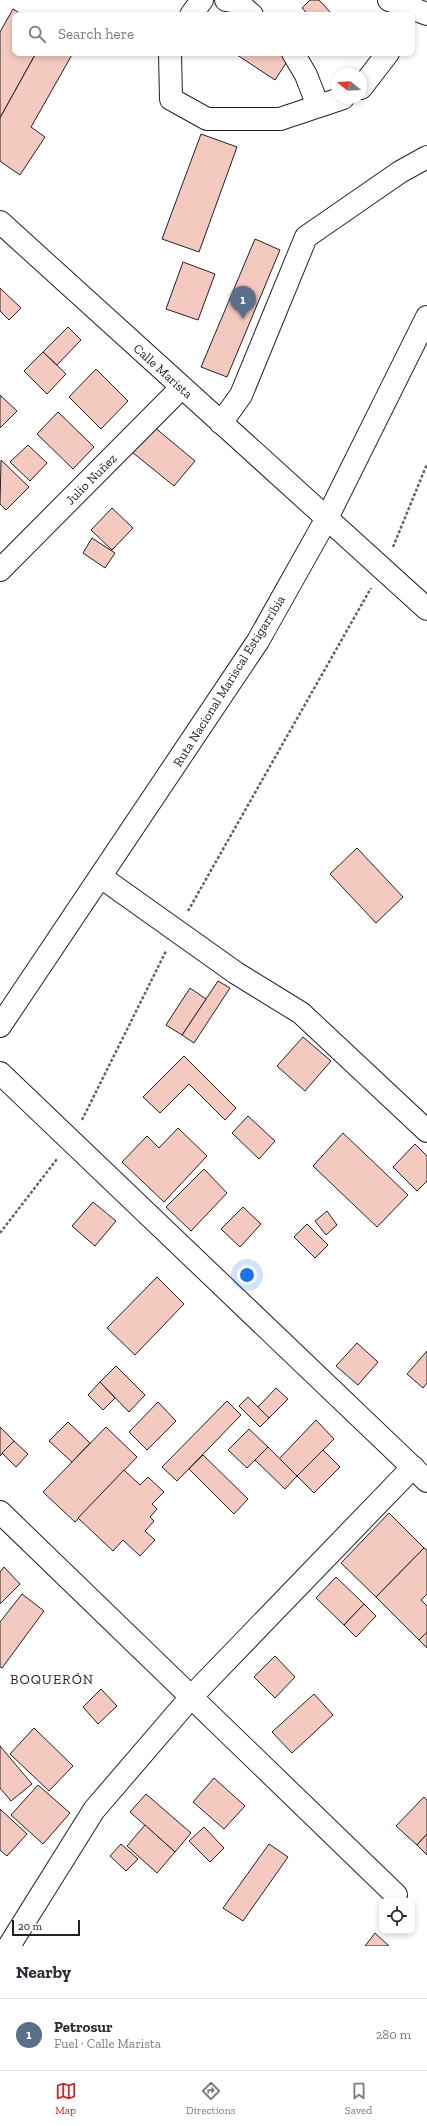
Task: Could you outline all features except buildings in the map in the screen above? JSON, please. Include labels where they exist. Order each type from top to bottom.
[{"type":"street","points":[[193,12],[202,0]]},
{"type":"street","points":[[226,0],[237,2],[249,12]]},
{"type":"street","points":[[389,0],[412,12]]},
{"type":"street","points":[[170,56],[171,99],[207,119],[280,119],[331,102]]},
{"type":"street","points":[[295,56],[306,75],[318,106]]},
{"type":"street","points":[[367,80],[386,56]]},
{"type":"street","points":[[221,423],[241,395],[306,237],[400,172],[427,157]]},
{"type":"street","name":"Calle Marista","points":[[1,226],[328,518],[427,609]]},
{"type":"street","name":"Ruta Nacional Mariscal Estigarribia","points":[[0,1026],[258,641],[328,518],[426,321]]},
{"type":"street","name":"Julio Nuñez","points":[[0,570],[181,388]]},
{"type":"street","points":[[101,877],[236,973],[301,1013],[427,1131]]},
{"type":"street","points":[[0,1073],[420,1474],[192,1696],[94,1810],[9,1946]]},
{"type":"street","points":[[0,1512],[192,1696],[396,1895]]},
{"type":"path","points":[[0,1233],[71,1142],[176,931],[390,555],[427,464]]},
{"type":"place","name":"Petrosur","points":[[243,319]]},
{"type":"district","name":"BOQUERÓN","points":[[52,1679]]}]
